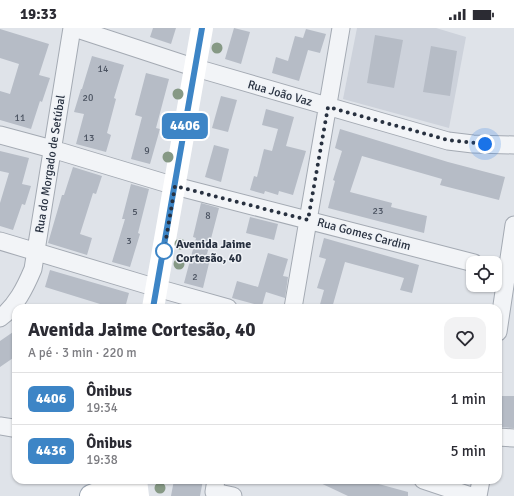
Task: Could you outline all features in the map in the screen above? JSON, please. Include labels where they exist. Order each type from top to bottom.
[{"type":"main road","points":[[155,298],[202,28]]},
{"type":"main road","points":[[136,484],[138,496]]},
{"type":"main road","points":[[99,490],[126,494],[130,496]]},
{"type":"street","name":"Rua João Vaz","points":[[73,28],[196,68],[328,107],[448,140],[473,144],[514,145]]},
{"type":"street","name":"Rua do Morgado de Setúbal","points":[[14,304],[20,296],[33,269],[73,28]]},
{"type":"street","points":[[294,304],[341,28]]},
{"type":"street","name":"Rua Gomes Cardim","points":[[0,135],[175,186],[466,261]]},
{"type":"street","points":[[502,304],[514,224]]},
{"type":"street","points":[[0,241],[36,252],[155,298],[199,304]]},
{"type":"street","name":"Rua do Morgado de Setúbal","points":[[0,318],[7,313],[12,306]]},
{"type":"street","points":[[0,426],[12,428]]},
{"type":"street","points":[[502,437],[514,438]]},
{"type":"street","points":[[215,484],[214,492],[233,496]]},
{"type":"street","points":[[435,484],[472,496]]},
{"type":"street","points":[[478,496],[480,484]]},
{"type":"shaded area","points":[[357,28],[436,28],[466,37],[449,128],[343,99]]},
{"type":"building","points":[[153,28],[176,28],[171,44],[150,37]]},
{"type":"building","points":[[234,28],[250,32],[241,64],[225,59]]},
{"type":"building","points":[[0,29],[49,44],[39,75],[50,78],[42,102],[40,101],[31,129],[0,120],[0,91],[10,94],[19,64],[0,58]]},
{"type":"building","points":[[306,29],[326,34],[320,53],[308,50],[299,81],[272,73],[276,57],[288,61],[295,36],[303,38]]},
{"type":"building","points":[[375,35],[403,40],[394,88],[367,83]]},
{"type":"building","points":[[431,46],[457,51],[450,96],[423,92]]},
{"type":"building","points":[[92,56],[124,65],[114,98],[116,99],[107,133],[111,135],[106,152],[76,144],[84,114],[74,112]]},
{"type":"building","points":[[146,73],[169,79],[156,128],[160,129],[150,164],[131,159],[142,117],[135,115]]},
{"type":"building","points":[[221,96],[237,100],[228,132],[212,128]]},
{"type":"building","points":[[266,109],[294,117],[286,146],[306,151],[293,195],[279,191],[278,195],[265,191],[264,194],[250,190],[254,176],[257,177],[264,149],[272,151],[278,129],[262,125]]},
{"type":"building","points":[[340,129],[448,162],[505,177],[499,200],[440,185],[442,179],[362,156],[350,192],[392,203],[391,207],[427,216],[424,233],[328,208],[335,181],[333,180],[342,151],[335,148]]},
{"type":"building","points":[[214,145],[229,149],[221,182],[205,177]]},
{"type":"building","points":[[0,151],[29,158],[22,184],[31,186],[25,205],[22,204],[13,230],[0,226],[0,203],[9,173],[0,171]]},
{"type":"building","points":[[73,167],[102,176],[96,194],[93,193],[80,234],[92,238],[87,255],[48,243],[62,195],[64,195]]},
{"type":"building","points":[[131,184],[149,189],[138,233],[140,234],[130,267],[112,262],[125,219],[122,219]]},
{"type":"building","points":[[201,203],[219,208],[207,254],[211,255],[203,288],[184,283],[196,238],[193,237]]},
{"type":"building","points":[[250,217],[278,224],[274,240],[246,233]]},
{"type":"building","points":[[324,238],[419,265],[412,293],[400,290],[404,278],[345,262],[333,304],[320,304],[324,290],[317,288],[326,259],[319,257]]},
{"type":"building","points":[[268,253],[288,259],[283,276],[288,277],[285,298],[266,292],[263,304],[254,304],[232,298],[237,281],[258,287]]},
{"type":"building","points":[[50,270],[129,293],[126,304],[100,304],[45,287]]},
{"type":"building","points":[[12,333],[12,359],[0,367],[0,341]]},
{"type":"building","points":[[502,396],[514,396],[514,428],[502,427]]},
{"type":"building","points":[[173,484],[202,484],[200,496],[171,496]]},
{"type":"building","points":[[322,484],[379,484],[408,492],[408,496],[348,496]]},
{"type":"bus line","name":"4406","points":[[154,304],[202,28]]},
{"type":"place","name":"Avenida Jaime Cortesão, 40","points":[[164,251]]},
{"type":"route","points":[[164,251],[175,186],[308,220],[328,107],[448,140],[473,144],[485,144]]}]
